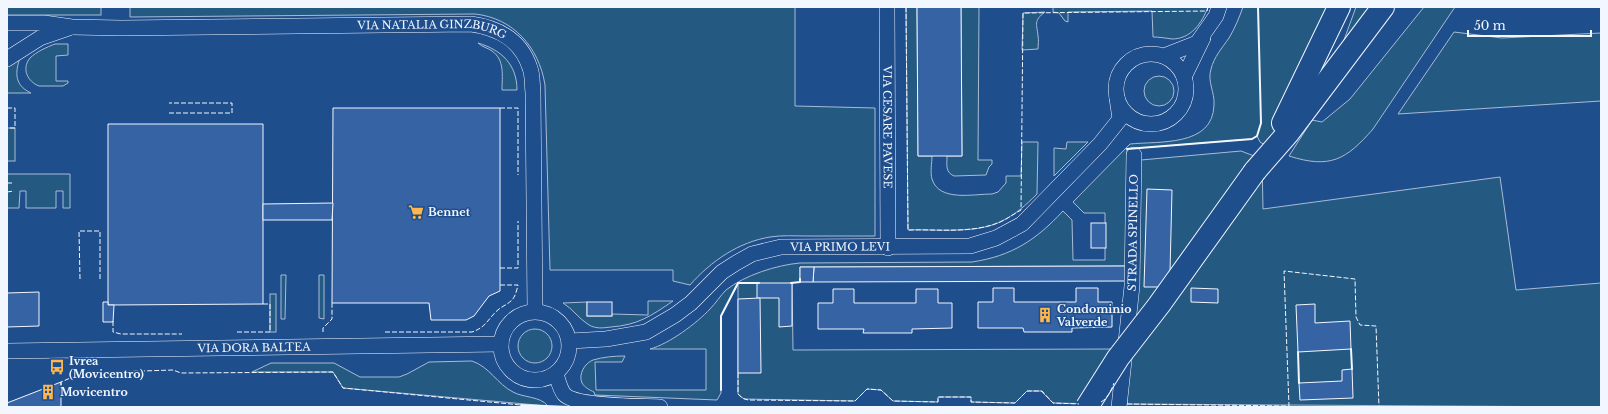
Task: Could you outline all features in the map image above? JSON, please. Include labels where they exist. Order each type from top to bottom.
[{"type":"main road","points":[[1285,130],[1339,7]]},
{"type":"main road","points":[[1309,105],[1384,7]]},
{"type":"main road","points":[[1087,407],[1118,358],[1159,306],[1285,130],[1401,7]]},
{"type":"street","name":"VIA CESARE PAVESE","points":[[887,7],[888,248]]},
{"type":"street","points":[[1164,56],[1197,43],[1216,16],[1219,7]]},
{"type":"street","name":"VIA NATALIA GINZBURG","points":[[7,23],[44,23],[72,27],[121,28],[471,24],[487,26],[500,31],[524,53],[531,69],[533,93],[535,311]]},
{"type":"street","name":"VIA NATALIA GINZBURG","points":[[7,59],[40,38],[72,27]]},
{"type":"street","points":[[1184,77],[1206,31]]},
{"type":"street","points":[[1147,54],[1164,56],[1176,64],[1184,77],[1186,89],[1185,100],[1181,108],[1166,121],[1156,124],[1138,122],[1124,111],[1117,98],[1116,91],[1118,77],[1121,70],[1138,56],[1147,54]]},
{"type":"street","name":"VIA PRIMO LEVI","points":[[570,341],[606,339],[646,332],[675,315],[691,303],[722,272],[752,254],[781,247],[888,248],[970,246],[996,238],[1022,224],[1100,144],[1120,119],[1117,98]]},
{"type":"street","name":"VIA PRIMO LEVI","points":[[1100,144],[1138,122]]},
{"type":"street","name":"STRADA SPINELLO","points":[[1119,407],[1132,286],[1134,155]]},
{"type":"street","points":[[535,311],[545,312],[556,318],[566,329],[570,341],[569,356],[564,366],[556,374],[545,379],[538,380],[521,377],[511,371],[502,354],[501,344],[505,329],[510,322],[523,314],[535,311]]},
{"type":"street","name":"VIA DORA BALTEA","points":[[7,351],[501,344]]},
{"type":"street","points":[[556,374],[564,394],[571,398],[590,404],[660,407]]},
{"type":"shaded area","points":[[7,7],[101,7],[101,15],[7,15]]},
{"type":"shaded area","points":[[130,7],[795,7],[795,106],[875,108],[875,236],[784,236],[770,237],[747,243],[716,261],[690,285],[673,281],[673,270],[550,270],[545,85],[537,58],[530,47],[512,28],[501,21],[475,14],[130,17]]},
{"type":"shaded area","points":[[906,7],[917,7],[918,156],[932,156],[931,176],[936,186],[949,194],[958,195],[992,194],[998,192],[1006,183],[1006,176],[1021,176],[1022,142],[1038,142],[1037,194],[1020,210],[1000,222],[990,226],[967,230],[908,230]]},
{"type":"shaded area","points":[[961,7],[979,7],[978,160],[992,160],[992,164],[986,175],[954,176],[947,168],[947,156],[962,156]]},
{"type":"shaded area","points":[[1053,7],[1208,7],[1203,19],[1195,29],[1185,36],[1172,39],[1153,37],[1152,11],[1068,12],[1068,22],[1065,21],[1059,13],[1053,12]]},
{"type":"shaded area","points":[[1243,7],[1334,7],[1280,128],[1268,147],[1260,142],[1257,136],[1252,139],[1127,149],[1126,266],[800,267],[800,282],[792,283],[793,350],[1119,349],[1116,372],[1112,387],[1109,394],[1098,404],[1053,403],[1041,391],[1027,391],[1015,403],[971,402],[971,397],[938,397],[938,402],[893,401],[881,390],[867,389],[855,401],[744,399],[738,394],[738,284],[721,316],[721,393],[717,400],[595,395],[594,392],[586,388],[582,383],[581,376],[583,369],[590,361],[605,357],[625,356],[622,362],[595,362],[596,390],[706,390],[706,349],[650,349],[666,343],[698,320],[710,309],[726,290],[752,275],[771,268],[800,263],[972,262],[999,256],[1022,245],[1043,230],[1063,211],[1072,220],[1073,260],[1105,260],[1105,213],[1084,213],[1073,202],[1130,144],[1182,139],[1195,135],[1205,128],[1211,119],[1214,105],[1210,83],[1212,65],[1218,53],[1229,38]]},
{"type":"shaded area","points":[[1356,7],[1370,7],[1347,40],[1344,40]]},
{"type":"shaded area","points":[[1424,7],[1455,7],[1373,129],[1354,148],[1345,155],[1336,159],[1316,162],[1289,156],[1312,120],[1322,122],[1350,99]]},
{"type":"shaded area","points":[[1045,12],[1037,20],[1038,49],[1022,50],[1023,13]]},
{"type":"shaded area","points":[[1454,32],[1502,38],[1601,33],[1601,101],[1398,114]]},
{"type":"shaded area","points":[[478,43],[501,54],[511,66],[516,81],[517,90],[502,90],[502,69],[499,59],[492,51]]},
{"type":"shaded area","points":[[55,44],[68,44],[68,55],[56,56],[56,81],[68,81],[68,83],[63,86],[39,86],[35,84],[27,75],[27,62],[35,54]]},
{"type":"shaded area","points":[[21,54],[17,71],[18,81],[31,93],[7,93],[7,65]]},
{"type":"shaded area","points":[[1159,76],[1170,80],[1174,91],[1170,102],[1159,106],[1148,102],[1144,91],[1148,80]]},
{"type":"shaded area","points":[[7,128],[15,128],[15,161],[7,161]]},
{"type":"shaded area","points":[[1067,142],[1088,142],[1054,176],[1054,148],[1066,149]]},
{"type":"shaded area","points":[[1241,151],[1262,159],[1263,209],[1500,177],[1516,290],[1601,283],[1601,407],[1127,404],[1141,160]]},
{"type":"shaded area","points":[[7,174],[70,174],[70,208],[63,208],[63,191],[56,191],[56,208],[26,208],[26,191],[20,191],[19,208],[7,208]]},
{"type":"shaded area","points":[[281,275],[286,275],[285,319],[281,319]]},
{"type":"shaded area","points":[[319,275],[324,275],[324,319],[319,318]]},
{"type":"shaded area","points":[[270,294],[276,294],[276,332],[270,332]]},
{"type":"shaded area","points":[[648,301],[673,301],[637,322],[621,326],[602,328],[589,325],[563,303],[587,302],[587,316],[612,316],[612,314],[648,315]]},
{"type":"shaded area","points":[[532,329],[538,329],[542,330],[549,336],[552,346],[551,353],[545,360],[538,363],[532,363],[528,362],[521,356],[518,349],[518,343],[519,339],[525,332]]},
{"type":"shaded area","points":[[472,361],[489,371],[507,389],[517,394],[541,400],[548,406],[343,388],[333,372],[252,372],[271,363],[334,363],[360,377],[399,377],[429,362]]},
{"type":"building","points":[[917,7],[961,7],[962,156],[918,156]]},
{"type":"building","name":"Bennet","points":[[333,108],[500,108],[500,291],[489,296],[474,316],[466,320],[431,320],[429,303],[332,303]]},
{"type":"building","points":[[108,124],[263,124],[263,304],[108,305]]},
{"type":"building","points":[[1147,189],[1172,190],[1170,272],[1158,287],[1144,287]]},
{"type":"building","points":[[333,203],[332,220],[263,220],[263,204]]},
{"type":"building","points":[[1091,223],[1106,223],[1106,248],[1091,248]]},
{"type":"building","points":[[1126,266],[1125,281],[813,282],[814,267]]},
{"type":"building","points":[[800,267],[814,267],[813,282],[800,282]]},
{"type":"building","points":[[757,283],[792,283],[792,326],[779,327],[779,298],[757,298]]},
{"type":"building","name":"Condominio Valverde","points":[[993,288],[1014,288],[1014,302],[1076,302],[1076,288],[1098,288],[1098,302],[1112,302],[1112,327],[1072,328],[1072,332],[1024,332],[1023,328],[978,328],[978,302],[993,302]]},
{"type":"building","points":[[1191,288],[1218,289],[1218,303],[1191,302]]},
{"type":"building","points":[[833,289],[854,289],[854,303],[916,303],[916,289],[938,289],[938,303],[952,303],[952,328],[912,329],[912,333],[863,333],[864,329],[818,329],[818,303],[833,303]]},
{"type":"building","points":[[39,292],[39,326],[7,327],[7,293]]},
{"type":"building","points":[[760,298],[761,373],[738,373],[738,299]]},
{"type":"building","points":[[103,302],[108,302],[108,305],[114,305],[113,322],[103,322]]},
{"type":"building","points":[[587,302],[612,302],[612,316],[587,316]]},
{"type":"building","points":[[1315,304],[1315,323],[1350,321],[1351,349],[1298,352],[1296,305]]},
{"type":"building","points":[[1352,369],[1353,398],[1300,400],[1299,383],[1342,381],[1342,370]]},
{"type":"building","name":"Movicentro","points":[[61,382],[61,407],[7,407],[7,403]]},
{"type":"fence","points":[[906,7],[908,230],[966,230],[978,228],[1003,221],[1021,210],[1023,13],[1207,11],[1208,7]]},
{"type":"fence","points":[[169,103],[232,103],[232,113],[169,113]]},
{"type":"fence","points":[[7,115],[7,108],[15,108],[15,128],[7,128]]},
{"type":"fence","points":[[500,108],[518,108],[518,175]]},
{"type":"fence","points":[[7,183],[14,183]]},
{"type":"fence","points":[[7,192],[14,191]]},
{"type":"fence","points":[[500,268],[518,268],[518,221]]},
{"type":"fence","points":[[80,279],[79,231],[100,231],[100,279]]},
{"type":"fence","points":[[1127,404],[1289,406],[1284,271],[1355,279],[1356,317],[1360,325],[1376,326],[1379,407],[1462,407]]},
{"type":"fence","points":[[385,332],[472,332],[477,330],[481,328],[495,312],[514,297],[518,285],[500,285]]},
{"type":"fence","points":[[323,332],[323,328],[332,319],[332,303]]},
{"type":"fence","points":[[237,332],[270,332],[270,304],[263,304]]},
{"type":"fence","points":[[113,321],[113,332],[121,334],[182,334]]},
{"type":"fence","points":[[61,385],[61,382],[82,373],[173,370],[181,373],[333,372],[343,388],[521,405]]},
{"type":"fence","points":[[738,373],[738,394],[742,398],[748,400],[855,401],[867,389],[881,390],[893,401],[938,402],[938,397],[971,397],[971,402],[1015,403],[1027,391],[1042,391],[1053,403],[1079,404]]},
{"type":"fence","points":[[1101,402],[1109,394],[1114,383]]},
{"type":"wall","points":[[1127,149],[1252,139],[1257,136],[1261,123],[1258,7]]},
{"type":"wall","points":[[791,283],[800,282],[800,279]]},
{"type":"wall","points":[[721,390],[721,316],[738,283],[759,283]]},
{"type":"wall","points":[[1351,349],[1352,369]]},
{"type":"wall","points":[[1298,352],[1299,383]]},
{"type":"wall","points":[[521,405],[569,407]]},
{"type":"place","name":"Bennet","points":[[416,212]]},
{"type":"place","name":"Condominio Valverde","points":[[1045,315]]},
{"type":"place","name":"Ivrea (Movicentro)","points":[[57,367]]},
{"type":"place","name":"Movicentro","points":[[48,392]]}]
